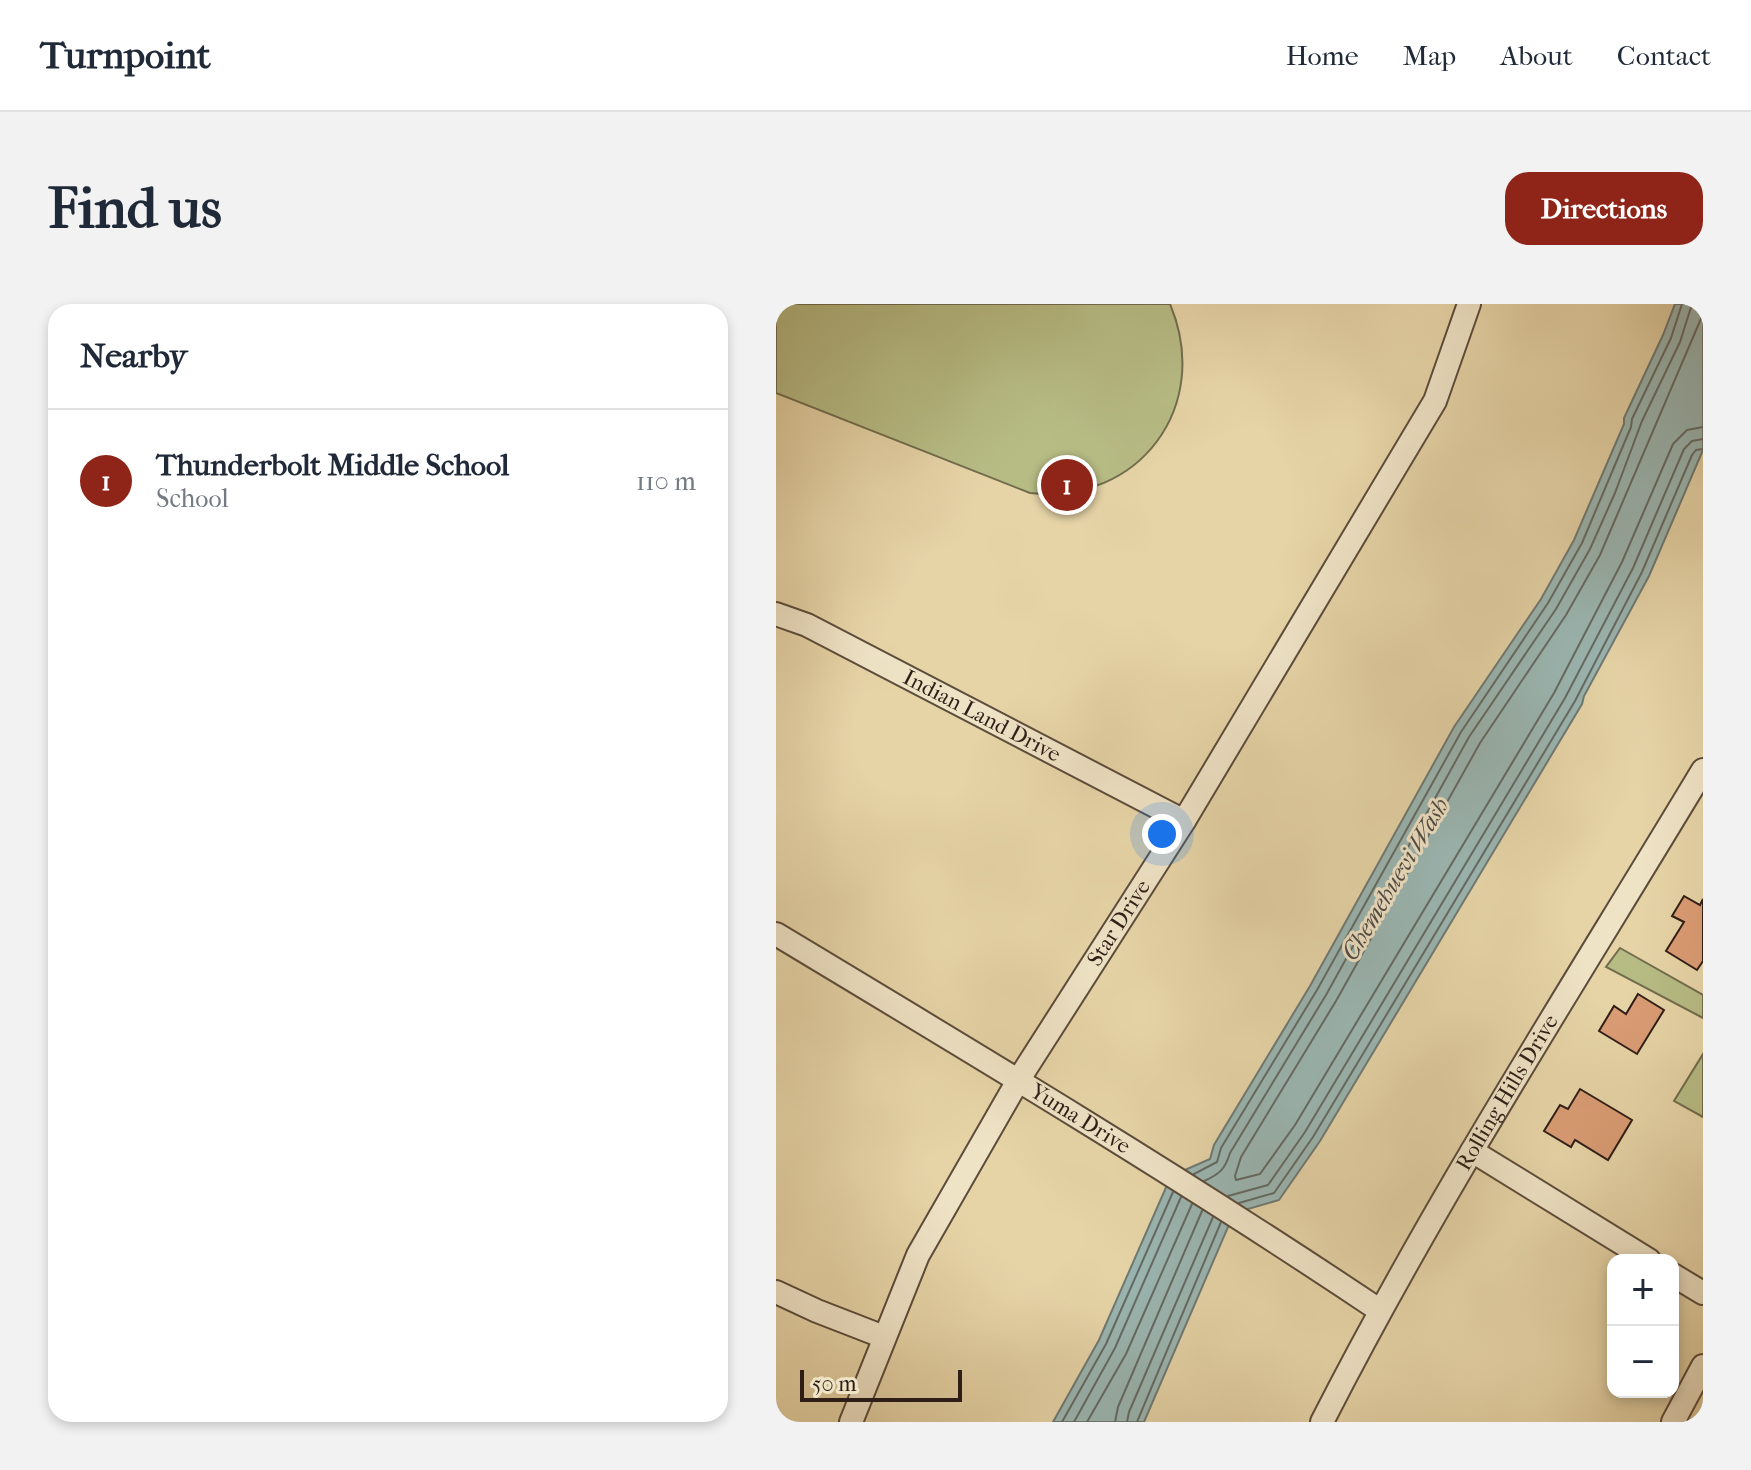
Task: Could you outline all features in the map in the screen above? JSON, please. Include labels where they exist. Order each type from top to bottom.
[{"type":"street","name":"Star Drive","points":[[851,1422],[918,1255],[1019,1079],[1184,821],[1435,401],[1469,304]]},
{"type":"street","name":"Indian Land Drive","points":[[776,614],[807,625],[1184,821]]},
{"type":"street","name":"Rolling Hills Drive","points":[[1322,1422],[1379,1310],[1703,770]]},
{"type":"street","name":"Yuma Drive","points":[[776,934],[1019,1079],[1234,1213],[1379,1310]]},
{"type":"street","points":[[1472,1151],[1639,1254]]},
{"type":"street","points":[[1679,1279],[1703,1293]]},
{"type":"street","points":[[776,1292],[884,1337]]},
{"type":"street","points":[[1673,1422],[1703,1366]]},
{"type":"green space","points":[[776,304],[1170,304],[1181,342],[1182,378],[1173,412],[1157,441],[1134,465],[1104,483],[1069,493],[1030,493],[776,393]]},
{"type":"green space","points":[[1620,948],[1703,995],[1703,1018],[1606,967]]},
{"type":"green space","points":[[1703,1054],[1703,1117],[1674,1101]]},
{"type":"water","name":"Chemehuevi Wash","points":[[1675,304],[1703,304],[1703,450],[1649,576],[1582,704],[1320,1141],[1279,1200],[1234,1213],[1144,1422],[1053,1422],[1099,1340],[1171,1176],[1210,1159],[1214,1145],[1310,986],[1454,727],[1541,599],[1574,540]]},
{"type":"building","points":[[1684,896],[1700,905],[1703,899],[1703,961],[1697,970],[1666,951],[1684,922],[1672,916]]},
{"type":"building","points":[[1638,994],[1664,1010],[1637,1054],[1599,1031],[1614,1006],[1626,1014]]},
{"type":"building","points":[[1580,1089],[1632,1120],[1608,1160],[1575,1140],[1571,1147],[1544,1131],[1560,1105],[1568,1109]]},
{"type":"place","name":"Thunderbolt Middle School","points":[[1067,485]]}]
